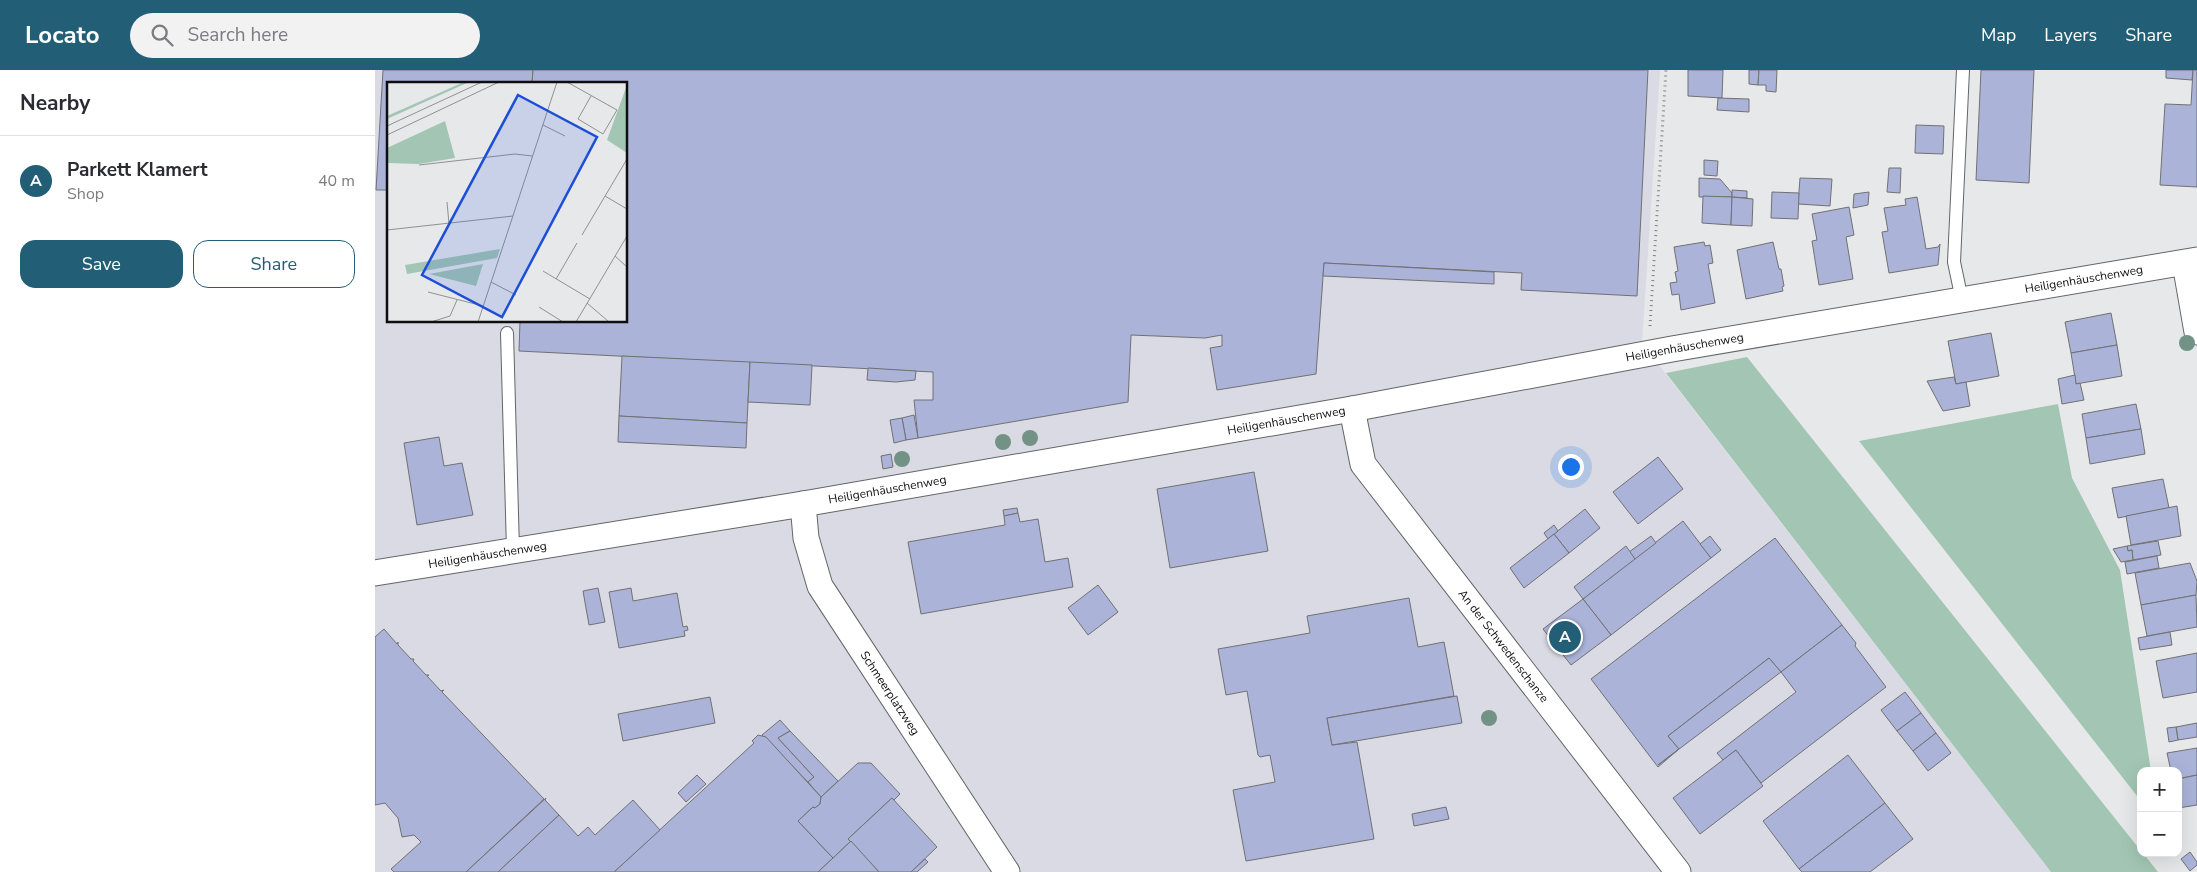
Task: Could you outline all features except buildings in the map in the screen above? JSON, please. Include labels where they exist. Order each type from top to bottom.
[{"type":"street","name":"Heiligenhäuschenweg","points":[[375,573],[803,504],[2191,261]]},
{"type":"street","points":[[2191,261],[2197,332]]},
{"type":"street","name":"An der Schwedenschanze","points":[[1352,409],[1363,464],[1678,872]]},
{"type":"street","name":"Schmeerplatzweg","points":[[803,504],[806,538],[819,586],[1007,872]]},
{"type":"lane","points":[[1962,300],[1954,262],[1963,70]]},
{"type":"lane","points":[[507,333],[513,550]]},
{"type":"path","points":[[1649,355],[1666,70]]},
{"type":"shaded area","points":[[375,70],[1660,70],[1642,343],[2051,872],[375,872]]},
{"type":"green space","points":[[1747,357],[2137,846],[2137,857],[2146,857],[2158,872],[2051,872],[1666,373]]},
{"type":"green space","points":[[2058,404],[2072,478],[2120,570],[2150,767],[2137,767],[2137,796],[1859,441]]},
{"type":"place","name":"Parkett Klamert","points":[[1565,637]]}]
